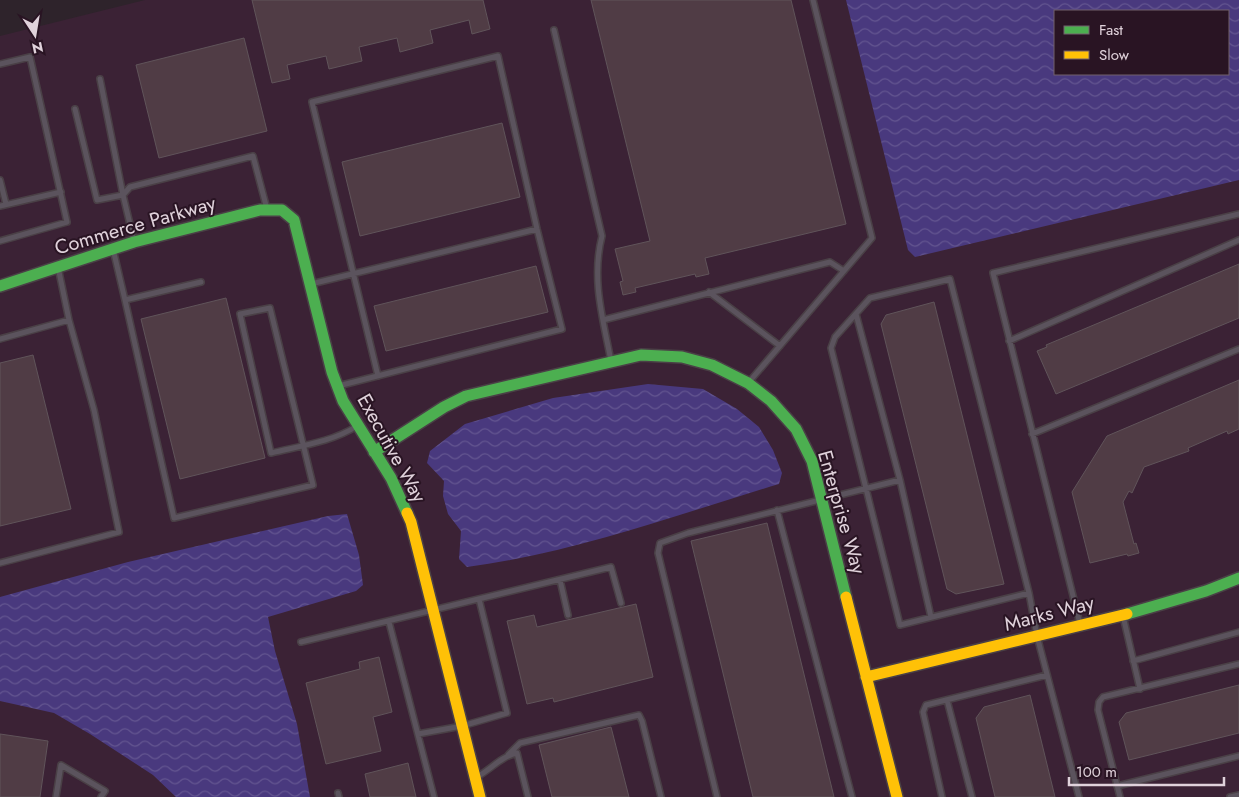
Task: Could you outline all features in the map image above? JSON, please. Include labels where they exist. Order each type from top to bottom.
[{"type":"street","name":"Commerce Parkway","points":[[0,286],[134,242],[267,210],[282,210]]},
{"type":"street","name":"Executive Way","points":[[282,210],[294,220],[337,386],[343,402],[391,478],[411,522],[480,797]]},
{"type":"street","name":"Enterprise Way","points":[[374,452],[444,406],[466,396],[642,355],[682,358],[712,366],[748,383],[771,401],[796,429],[812,460],[897,797]]},
{"type":"street","name":"Marks Way","points":[[866,677],[1123,614],[1206,591],[1239,578]]},
{"type":"lane","points":[[748,383],[872,238],[813,0]]},
{"type":"lane","points":[[554,30],[602,236],[596,258],[598,296],[611,362]]},
{"type":"lane","points":[[337,386],[378,376],[562,330],[498,56],[312,102],[378,376]]},
{"type":"lane","points":[[0,64],[30,57],[68,222],[0,241]]},
{"type":"lane","points":[[100,79],[134,242]]},
{"type":"lane","points":[[75,109],[97,200],[123,195],[130,187],[253,156],[267,210]]},
{"type":"lane","points":[[0,180],[6,204]]},
{"type":"lane","points":[[0,206],[61,192]]},
{"type":"lane","points":[[1080,625],[993,273],[1239,214]]},
{"type":"lane","points":[[310,284],[537,229]]},
{"type":"lane","points":[[1009,341],[1239,240]]},
{"type":"lane","points":[[113,249],[174,518],[313,485],[303,445],[270,308],[240,314],[272,453],[303,445],[343,435],[358,426]]},
{"type":"lane","points":[[603,320],[830,262],[844,271]]},
{"type":"lane","points":[[0,563],[119,532],[94,410],[69,320],[58,267]]},
{"type":"lane","points":[[1029,593],[900,625],[831,348],[835,337],[870,298],[950,279],[1029,593],[1036,636],[1079,797]]},
{"type":"lane","points":[[125,300],[201,282]]},
{"type":"lane","points":[[709,292],[780,346]]},
{"type":"lane","points":[[856,314],[900,480],[931,617]]},
{"type":"lane","points":[[0,339],[69,320]]},
{"type":"lane","points":[[1032,434],[1239,349]]},
{"type":"lane","points":[[717,797],[658,553],[660,543],[777,510],[900,480]]},
{"type":"lane","points":[[777,510],[852,797]]},
{"type":"lane","points":[[301,642],[611,567],[620,603]]},
{"type":"lane","points":[[560,580],[568,615]]},
{"type":"lane","points":[[418,734],[462,726],[507,713],[478,599]]},
{"type":"lane","points":[[1123,614],[1140,689]]},
{"type":"lane","points":[[390,622],[434,797]]},
{"type":"lane","points":[[1133,661],[1224,636],[1239,630]]},
{"type":"lane","points":[[1120,797],[1098,710],[1099,702],[1104,697],[1239,664]]},
{"type":"lane","points":[[942,797],[923,712],[926,705],[1047,675]]},
{"type":"lane","points":[[947,700],[972,797]]},
{"type":"lane","points":[[475,778],[491,769],[520,743],[639,715],[661,797]]},
{"type":"lane","points":[[508,755],[517,753],[528,797]]},
{"type":"lane","points":[[1117,786],[1239,756]]},
{"type":"lane","points":[[56,797],[61,765],[105,791],[101,797]]},
{"type":"lane","points":[[1230,797],[1239,795]]},
{"type":"shaded area","points":[[145,0],[1239,0],[1239,797],[0,797],[0,36]]},
{"type":"water","points":[[846,0],[1239,0],[1239,180],[915,257],[908,250]]},
{"type":"water","points":[[648,384],[703,389],[737,409],[759,427],[773,450],[782,473],[779,484],[586,543],[507,561],[467,567],[459,559],[461,531],[448,514],[443,496],[444,481],[427,463],[430,451],[465,424],[553,398]]},
{"type":"water","points":[[347,514],[359,555],[363,585],[356,591],[268,617],[275,651],[297,724],[310,797],[176,797],[153,775],[54,713],[0,701],[0,597],[128,562],[328,516]]},
{"type":"building","points":[[252,0],[483,0],[490,29],[472,34],[469,20],[430,30],[433,43],[400,52],[397,38],[359,47],[362,61],[329,69],[326,56],[287,65],[290,79],[272,83]]},
{"type":"building","points":[[591,0],[791,0],[846,224],[705,258],[709,274],[696,277],[695,274],[635,288],[636,292],[623,295],[620,282],[623,281],[615,249],[650,241]]},
{"type":"building","points":[[244,38],[267,131],[159,158],[136,65]]},
{"type":"building","points":[[502,123],[520,197],[360,236],[342,162]]},
{"type":"building","points":[[1239,264],[1239,318],[1056,394],[1037,351],[1047,347],[1046,345]]},
{"type":"building","points":[[536,266],[548,312],[386,351],[374,306]]},
{"type":"building","points":[[226,298],[265,458],[180,479],[141,319]]},
{"type":"building","points":[[934,302],[1004,584],[956,594],[947,589],[881,324],[886,315]]},
{"type":"building","points":[[33,355],[71,509],[0,526],[0,363]]},
{"type":"building","points":[[1239,380],[1239,429],[1228,434],[1227,431],[1188,448],[1189,451],[1144,467],[1132,493],[1129,491],[1123,502],[1134,544],[1136,543],[1139,553],[1090,563],[1072,492],[1107,436]]},
{"type":"building","points":[[767,523],[834,797],[753,797],[691,541]]},
{"type":"building","points":[[636,604],[653,677],[554,702],[553,698],[527,704],[507,621],[534,615],[537,627]]},
{"type":"building","points":[[379,657],[392,712],[373,717],[381,751],[326,764],[306,683],[360,669],[359,662]]},
{"type":"building","points":[[1239,685],[1239,733],[1129,760],[1119,722],[1126,713]]},
{"type":"building","points":[[1030,695],[1055,797],[995,797],[976,718],[984,707]]},
{"type":"building","points":[[611,727],[629,797],[552,797],[539,745]]},
{"type":"building","points":[[0,734],[48,741],[40,797],[0,797]]},
{"type":"building","points":[[408,763],[416,797],[370,797],[365,774]]},
{"type":"traffic: fast","points":[[0,286],[134,242],[260,210],[282,210],[294,220],[332,372],[343,401],[391,478],[407,513]]},
{"type":"traffic: fast","points":[[374,452],[444,407],[466,396],[641,355],[682,357],[712,365],[748,383],[771,401],[796,429],[812,461],[846,597]]},
{"type":"traffic: fast","points":[[1127,614],[1206,591],[1239,578]]},
{"type":"traffic: slow","points":[[407,513],[411,522],[480,797]]},
{"type":"traffic: slow","points":[[846,597],[897,797]]},
{"type":"traffic: slow","points":[[866,677],[1127,614]]}]
